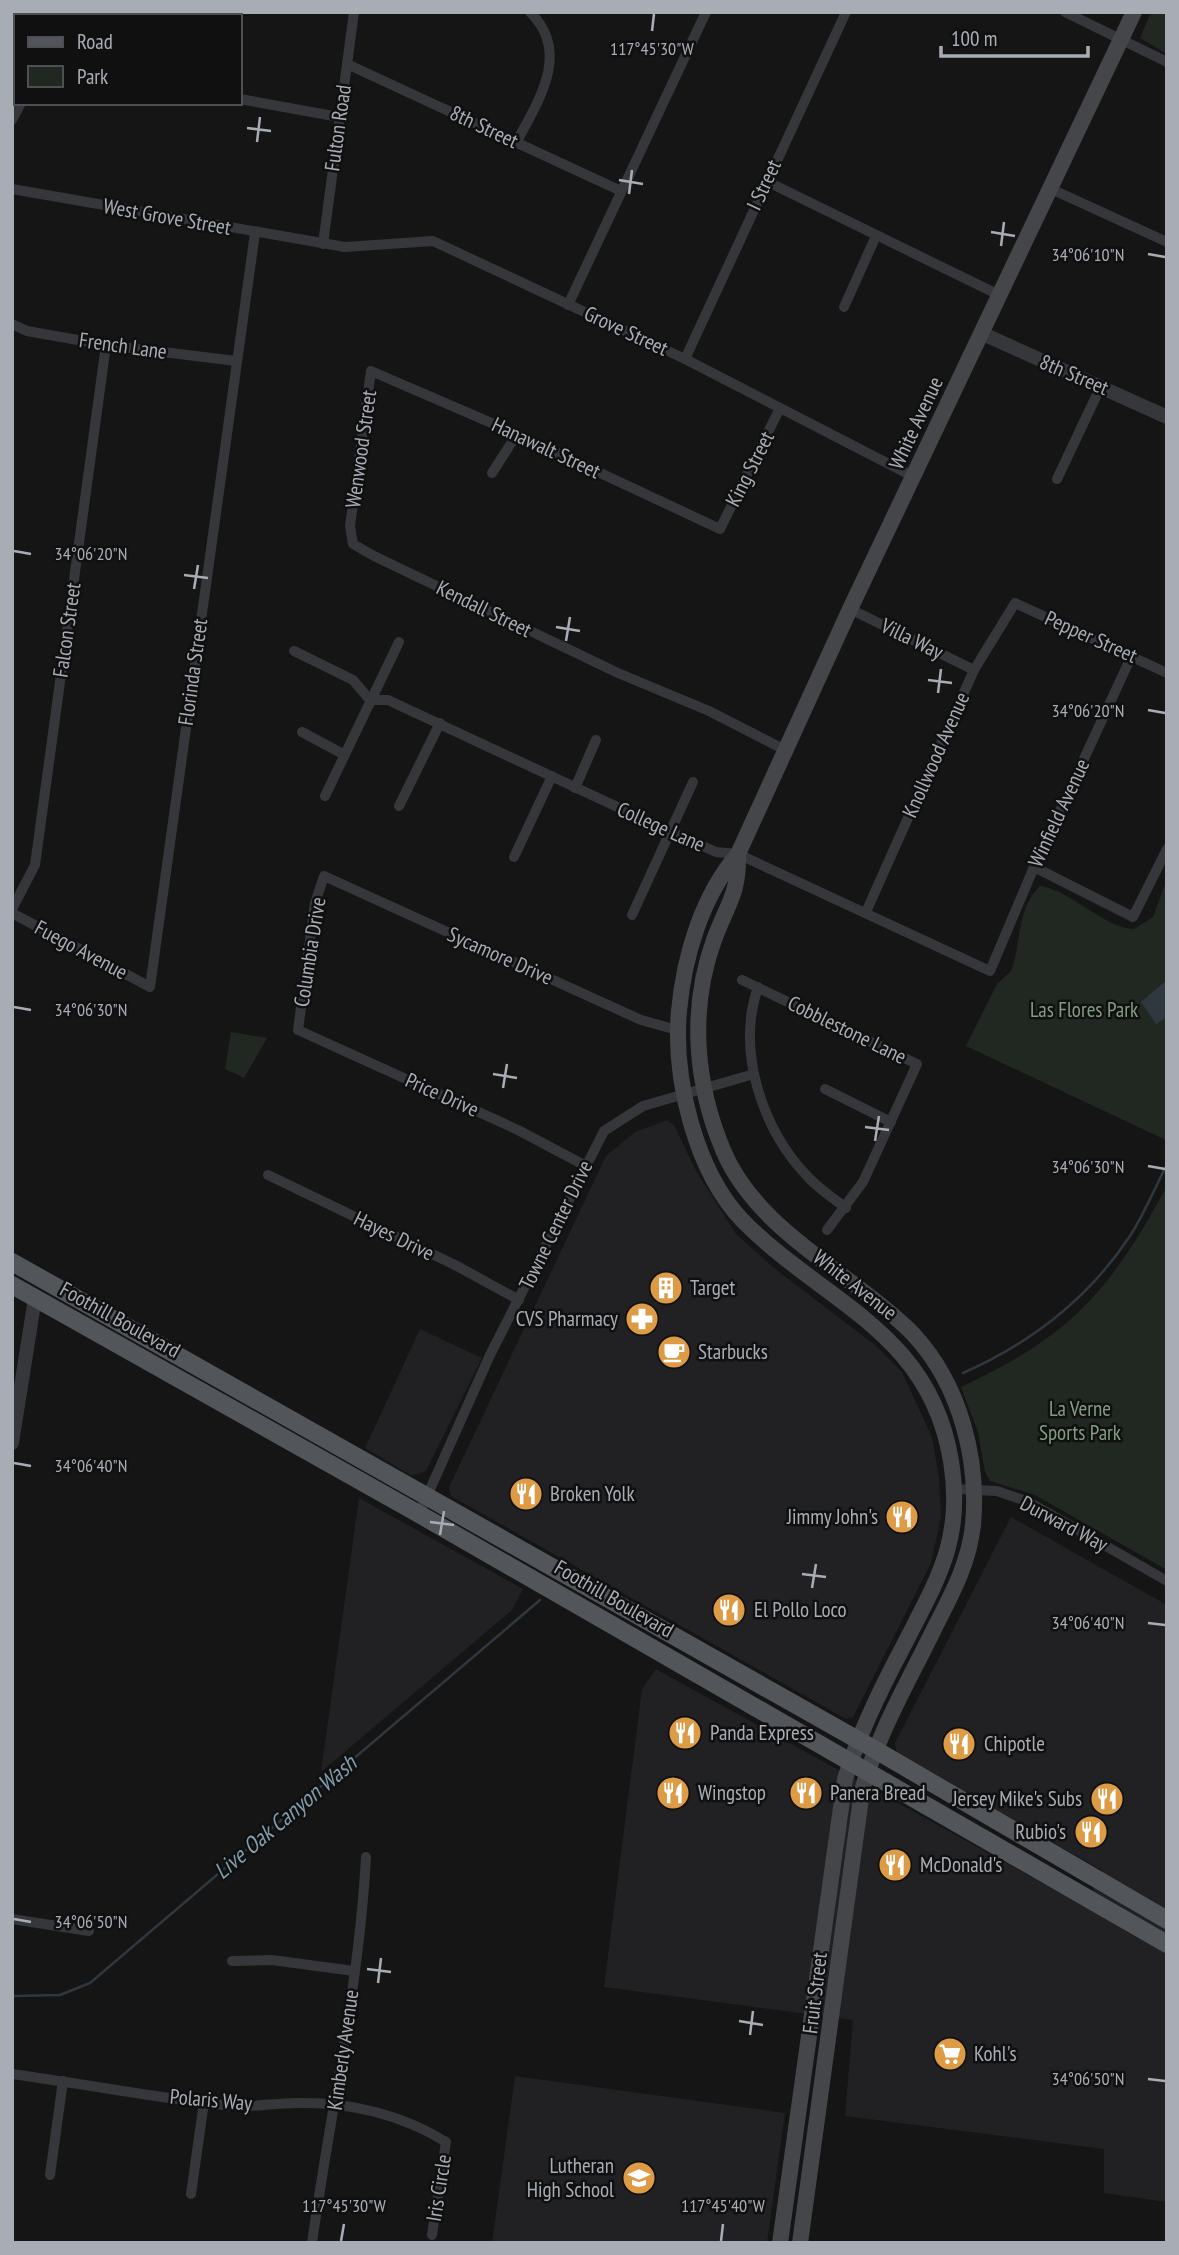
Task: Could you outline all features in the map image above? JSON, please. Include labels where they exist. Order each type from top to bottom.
[{"type":"main road","name":"White Avenue","points":[[850,1762],[858,1740],[940,1578],[951,1541],[955,1489],[943,1429],[911,1363],[883,1332],[803,1272],[741,1219],[716,1183],[693,1129],[678,1067],[677,1030],[681,988],[692,941],[720,876],[738,854],[850,609],[1134,12]]},
{"type":"main road","name":"White Avenue","points":[[738,854],[738,884],[714,940],[701,989],[699,1042],[704,1090],[723,1151],[759,1205],[786,1233],[895,1317],[930,1356],[952,1392],[967,1441],[975,1490],[970,1546],[956,1588],[874,1749]]},
{"type":"main road","name":"Foothill Boulevard","points":[[12,1262],[874,1749],[1167,1920]]},
{"type":"main road","name":"Foothill Boulevard","points":[[12,1285],[419,1514],[1167,1944]]},
{"type":"main road","name":"Fruit Street","points":[[800,2243],[862,1791],[874,1749]]},
{"type":"main road","name":"Fruit Street","points":[[780,2243],[798,2130],[813,2000],[850,1762]]},
{"type":"street","name":"Fulton Road","points":[[323,244],[354,12]]},
{"type":"street","points":[[517,141],[546,86],[551,50],[539,21],[530,12]]},
{"type":"street","points":[[568,304],[706,12]]},
{"type":"street","name":"I Street","points":[[685,359],[765,181],[846,12]]},
{"type":"street","points":[[1065,12],[1167,62]]},
{"type":"street","name":"8th Street","points":[[347,64],[621,191]]},
{"type":"street","points":[[242,99],[339,117]]},
{"type":"street","points":[[765,181],[999,295]]},
{"type":"street","points":[[1049,188],[1167,242]]},
{"type":"street","name":"West Grove Street","points":[[12,189],[323,244]]},
{"type":"street","name":"Florinda Street","points":[[150,987],[255,233]]},
{"type":"street","points":[[844,307],[876,236]]},
{"type":"street","name":"Grove Street","points":[[323,244],[345,247],[433,241],[685,359],[779,410],[914,477]]},
{"type":"street","name":"French Lane","points":[[12,324],[27,331],[106,345],[236,361]]},
{"type":"street","name":"8th Street","points":[[981,333],[1167,417]]},
{"type":"street","name":"Falcon Street","points":[[12,911],[35,865],[106,345]]},
{"type":"street","name":"Hanawalt Street","points":[[371,371],[517,434],[720,529]]},
{"type":"street","name":"Wenwood Street","points":[[350,526],[371,371]]},
{"type":"street","points":[[1058,479],[1101,386]]},
{"type":"street","name":"King Street","points":[[720,529],[779,410]]},
{"type":"street","points":[[492,473],[517,434]]},
{"type":"street","name":"Kendall Street","points":[[350,526],[354,544],[374,556],[618,673],[709,710],[785,750]]},
{"type":"street","name":"Pepper Street","points":[[1015,603],[1167,673]]},
{"type":"street","name":"Knollwood Avenue","points":[[866,912],[974,670],[1015,603]]},
{"type":"street","name":"Villa Way","points":[[850,609],[974,670]]},
{"type":"street","points":[[325,796],[343,754],[400,642]]},
{"type":"street","points":[[294,651],[352,680],[370,700]]},
{"type":"street","name":"Winfield Avenue","points":[[990,971],[1034,867],[1132,656]]},
{"type":"street","name":"College Lane","points":[[370,700],[388,700],[671,832],[716,852],[738,854],[990,971]]},
{"type":"street","points":[[399,806],[440,723]]},
{"type":"street","points":[[302,732],[343,754]]},
{"type":"street","points":[[575,788],[596,740]]},
{"type":"street","points":[[514,858],[552,776]]},
{"type":"street","points":[[632,915],[693,782]]},
{"type":"street","points":[[1034,867],[1133,917],[1167,849]]},
{"type":"street","name":"Sycamore Drive","points":[[324,876],[641,1020],[677,1030]]},
{"type":"street","name":"Columbia Drive","points":[[298,1030],[315,903],[324,876]]},
{"type":"street","name":"Fuego Avenue","points":[[12,911],[150,987]]},
{"type":"street","name":"Cobblestone Lane","points":[[742,980],[917,1064],[863,1182],[827,1230]]},
{"type":"street","points":[[758,987],[749,1027],[754,1074],[780,1141],[808,1178],[846,1208]]},
{"type":"street","name":"Price Drive","points":[[298,1030],[518,1130],[584,1165]]},
{"type":"street","name":"Towne Center Drive","points":[[419,1514],[472,1394],[584,1165],[604,1131],[643,1106],[754,1074]]},
{"type":"street","points":[[825,1088],[891,1122]]},
{"type":"street","name":"Hayes Drive","points":[[268,1175],[455,1265],[519,1300]]},
{"type":"street","points":[[12,1443],[35,1298]]},
{"type":"street","name":"Durward Way","points":[[955,1489],[998,1491],[1029,1502],[1167,1581]]},
{"type":"street","name":"Kimberly Avenue","points":[[312,2243],[336,2106],[366,1857]]},
{"type":"street","points":[[12,1919],[89,1931]]},
{"type":"street","points":[[232,1961],[272,1960],[354,1971]]},
{"type":"street","name":"Polaris Way","points":[[12,2074],[238,2106],[301,2103],[336,2106],[384,2114],[416,2124],[446,2142]]},
{"type":"street","points":[[50,2175],[63,2081]]},
{"type":"street","points":[[191,2194],[204,2102]]},
{"type":"street","name":"Iris Circle","points":[[432,2235],[446,2142]]},
{"type":"shaded area","points":[[1167,980],[1167,1017],[1156,1024],[1141,1002]]},
{"type":"shaded area","points":[[667,1120],[674,1125],[696,1171],[736,1234],[774,1268],[875,1345],[902,1372],[932,1437],[939,1477],[941,1517],[931,1563],[853,1717],[846,1719],[451,1496],[449,1487],[606,1156],[635,1132]]},
{"type":"shaded area","points":[[420,1329],[482,1358],[426,1471],[412,1476],[365,1448]]},
{"type":"shaded area","points":[[359,1498],[523,1589],[512,1610],[321,1772]]},
{"type":"shaded area","points":[[1011,1517],[1167,1605],[1167,2202],[1104,2193],[1104,2149],[845,2116],[853,2020],[604,1987],[642,1689],[656,1669],[1084,1906],[1103,1871],[897,1753],[895,1743]]},
{"type":"shaded area","name":"Lutheran High School","points":[[515,2076],[785,2113],[767,2243],[492,2243]]},
{"type":"green space","points":[[1151,12],[1167,12],[1167,54],[1140,38]]},
{"type":"green space","name":"Las Flores Park","points":[[1167,879],[1166,1140],[966,1046],[997,984],[1011,971],[1023,916],[1032,895],[1040,886],[1064,895],[1111,923],[1134,929],[1153,917]]},
{"type":"green space","points":[[231,1032],[267,1038],[244,1078],[225,1069]]},
{"type":"green space","name":"La Verne Sports Park","points":[[1167,1186],[1167,1570],[1035,1495],[990,1481],[985,1472],[978,1432],[961,1387],[1032,1349],[1084,1307],[1126,1255]]},
{"type":"waterway","points":[[963,1373],[1035,1333],[1096,1280],[1130,1236],[1167,1164]]},
{"type":"waterway","name":"Live Oak Canyon Wash","points":[[12,1996],[60,1995],[90,1983],[540,1600]]},
{"type":"place","name":"Target","points":[[666,1288]]},
{"type":"place","name":"CVS Pharmacy","points":[[642,1319]]},
{"type":"place","name":"Starbucks","points":[[674,1352]]},
{"type":"place","name":"Broken Yolk","points":[[526,1494]]},
{"type":"place","name":"Jimmy John's","points":[[902,1517]]},
{"type":"place","name":"El Pollo Loco","points":[[729,1610]]},
{"type":"place","name":"Panda Express","points":[[685,1733]]},
{"type":"place","name":"Chipotle","points":[[959,1744]]},
{"type":"place","name":"Wingstop","points":[[673,1793]]},
{"type":"place","name":"Panera Bread","points":[[806,1793]]},
{"type":"place","name":"Jersey Mike's Subs","points":[[1107,1799]]},
{"type":"place","name":"Rubio's","points":[[1091,1832]]},
{"type":"place","name":"McDonald's","points":[[895,1865]]},
{"type":"place","name":"Kohl's","points":[[950,2054]]},
{"type":"place","name":"Lutheran High School","points":[[639,2178]]}]
